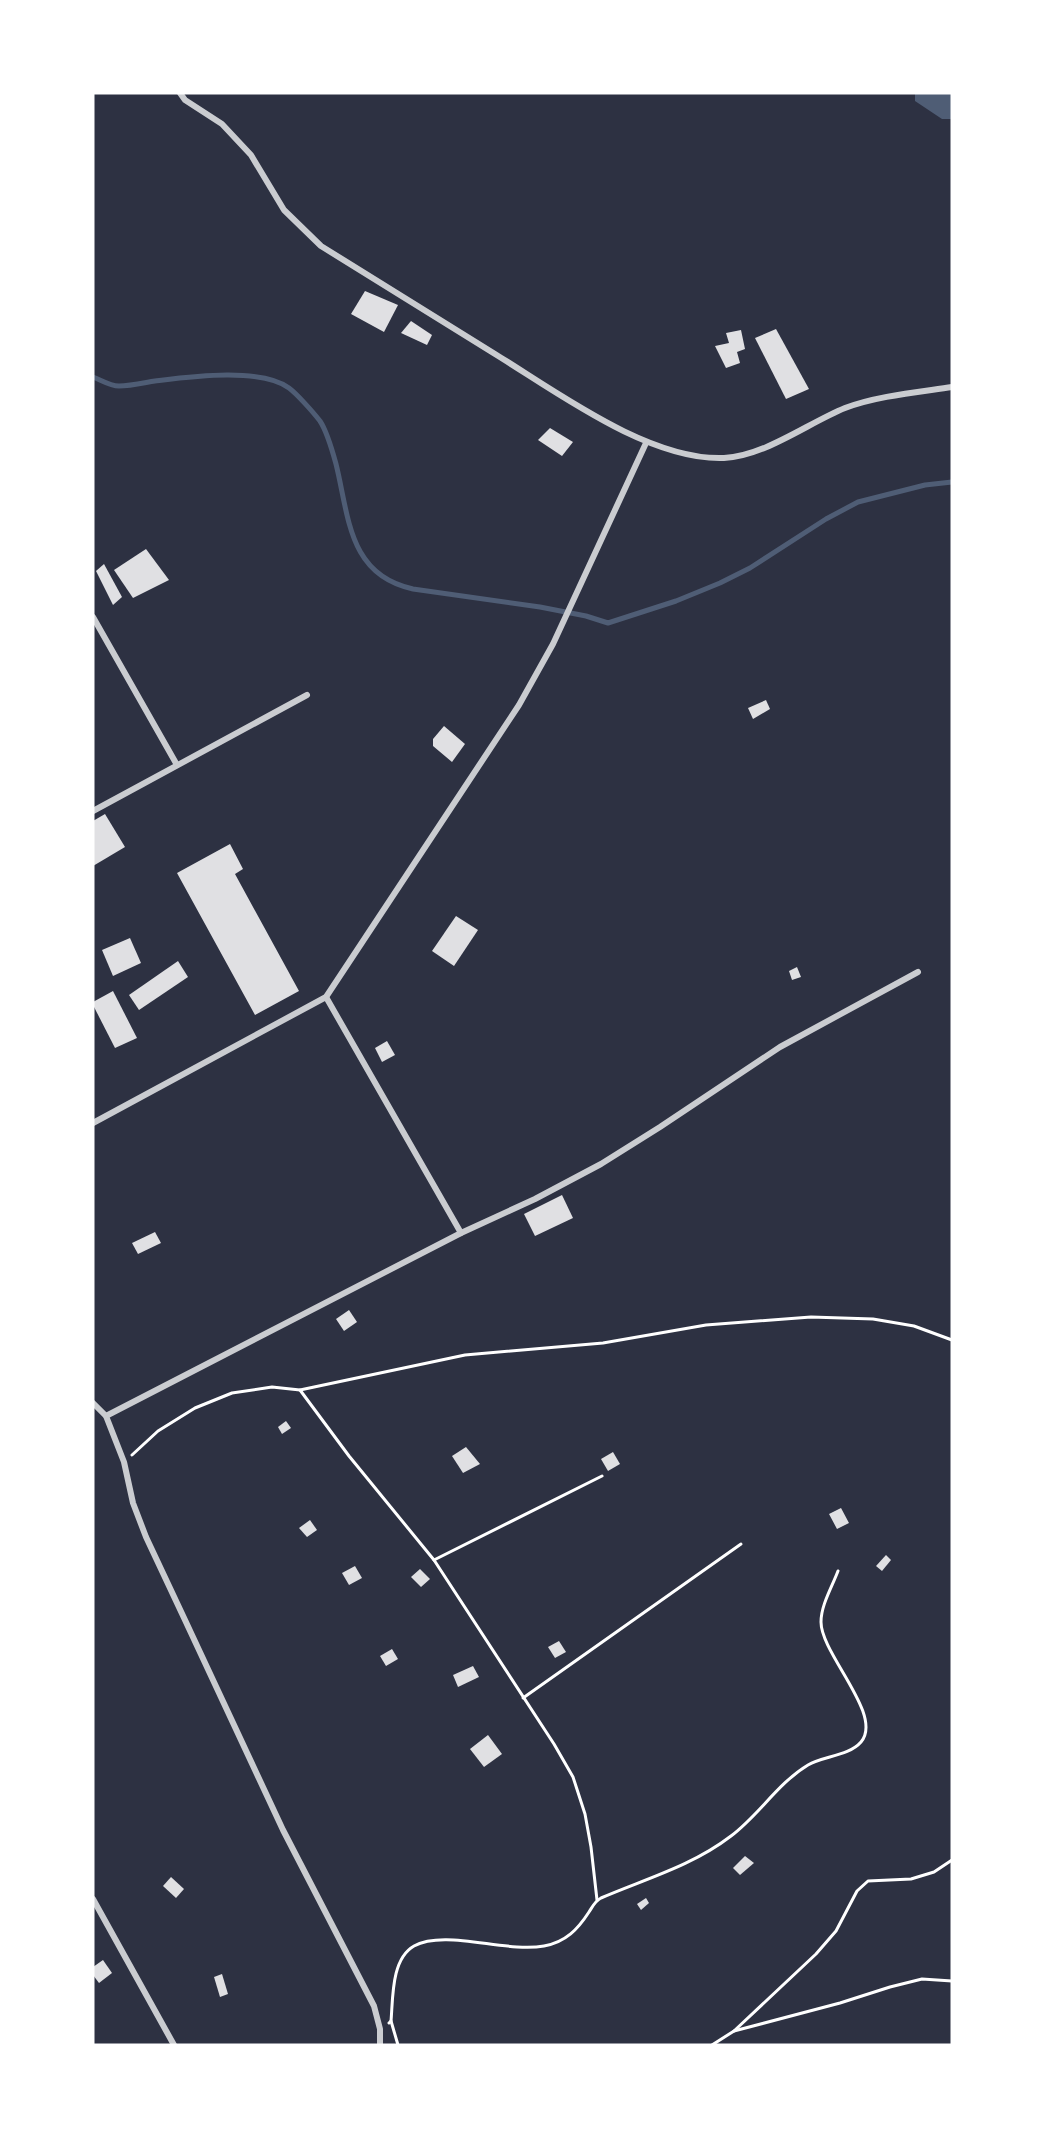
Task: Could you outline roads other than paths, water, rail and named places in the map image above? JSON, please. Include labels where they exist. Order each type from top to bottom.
[{"type":"street","points":[[180,93],[185,100],[222,124],[251,155],[284,210],[321,246],[587,411],[645,443],[691,454],[724,458],[762,449],[846,408],[899,395],[952,387]]},
{"type":"street","points":[[93,1123],[326,997],[519,705],[553,644],[645,443]]},
{"type":"street","points":[[93,617],[177,765]]},
{"type":"street","points":[[93,811],[307,695]]},
{"type":"street","points":[[106,1416],[461,1233],[535,1199],[601,1164],[780,1047],[918,972]]},
{"type":"street","points":[[326,997],[461,1233]]},
{"type":"street","points":[[93,1403],[106,1416],[124,1462],[132,1503],[146,1537],[283,1830],[374,2006],[380,2029],[380,2045]]},
{"type":"street","points":[[93,1899],[174,2045]]},
{"type":"water","points":[[915,93],[952,93],[952,119],[942,119],[915,101]]},
{"type":"waterway","points":[[93,377],[119,386],[186,377],[224,375],[261,377],[277,382],[296,394],[320,421],[335,459],[355,541],[375,571],[392,582],[413,589],[540,607],[608,623],[676,601],[720,583],[750,568],[826,519],[858,502],[925,485],[952,482]]}]
